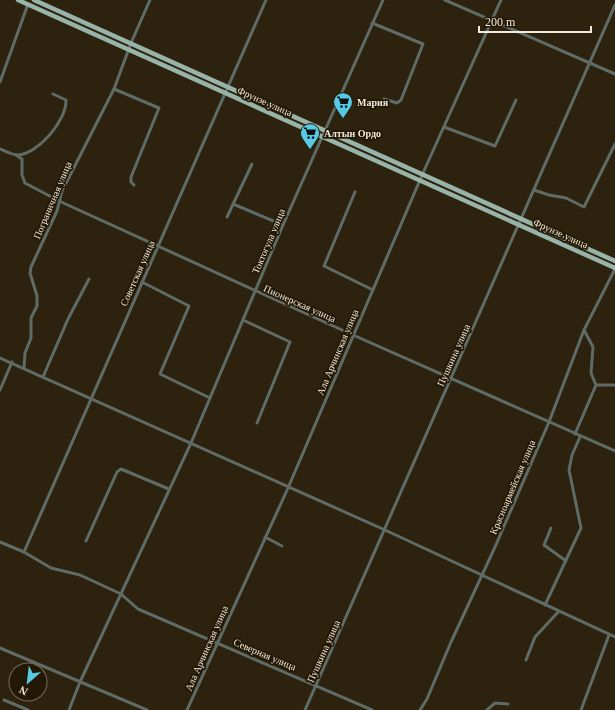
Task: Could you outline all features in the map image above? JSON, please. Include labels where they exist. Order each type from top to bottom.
[{"type":"main road","name":"Фрунзе улица","points":[[18,0],[615,268]]},
{"type":"main road","name":"Фрунзе улица","points":[[34,0],[615,260]]},
{"type":"street","name":"Пограничная улица","points":[[24,368],[25,353],[31,338],[31,318],[37,306],[37,296],[30,273],[31,268],[57,211],[62,191],[114,89],[128,50],[150,0]]},
{"type":"street","name":"Советская улица","points":[[24,552],[266,0]]},
{"type":"street","name":"Токтогула улица","points":[[69,710],[80,682],[191,443],[283,225],[383,0]]},
{"type":"street","points":[[445,0],[615,74]]},
{"type":"street","name":"Ала Арчинская улица","points":[[187,710],[216,642],[288,488],[423,173],[501,0]]},
{"type":"street","points":[[0,82],[28,4]]},
{"type":"street","name":"Пушкина улица","points":[[305,710],[521,218],[583,81],[589,62],[615,5]]},
{"type":"street","points":[[372,23],[423,44],[401,100],[397,103],[384,99]]},
{"type":"street","points":[[114,89],[159,108],[131,177],[131,182],[134,185]]},
{"type":"street","points":[[0,149],[16,155],[32,151],[38,147],[64,114],[66,100],[53,94]]},
{"type":"street","points":[[444,127],[495,146],[516,100]]},
{"type":"street","points":[[534,190],[549,195],[566,198],[584,207],[615,144]]},
{"type":"street","name":"Пионерская улица","points":[[16,155],[22,159],[25,183],[59,201],[255,291],[452,378],[580,437],[615,451]]},
{"type":"street","points":[[227,217],[252,164]]},
{"type":"street","points":[[355,192],[324,266],[373,290]]},
{"type":"street","points":[[233,204],[283,225]]},
{"type":"street","name":"Красноармейская улица","points":[[420,710],[427,699],[549,422],[584,330],[615,268]]},
{"type":"street","points":[[43,376],[68,319],[89,279]]},
{"type":"street","points":[[142,282],[189,306],[160,374],[210,398]]},
{"type":"street","points":[[243,320],[290,342],[257,423]]},
{"type":"street","points":[[575,434],[596,385],[591,373],[593,347],[584,330]]},
{"type":"street","points":[[0,358],[12,362],[288,488],[385,530],[481,576],[615,637]]},
{"type":"street","points":[[0,390],[12,362]]},
{"type":"street","points":[[596,385],[615,385]]},
{"type":"street","points":[[545,605],[582,528],[569,470],[572,455],[580,437]]},
{"type":"street","points":[[86,541],[117,472],[120,469],[169,489]]},
{"type":"street","points":[[551,528],[544,545],[566,561]]},
{"type":"street","points":[[265,537],[282,546]]},
{"type":"street","name":"Северная улица","points":[[0,542],[24,552],[51,568],[80,576],[121,594],[138,609],[372,710]]},
{"type":"street","points":[[526,660],[536,637],[559,611]]},
{"type":"street","points":[[581,710],[609,635]]},
{"type":"street","points":[[0,648],[147,710]]},
{"type":"street","points":[[4,700],[28,710]]},
{"type":"street","points":[[488,710],[495,704],[508,704]]},
{"type":"place","name":"Мария","points":[[343,119]]},
{"type":"place","name":"Алтын Ордо","points":[[310,150]]}]
